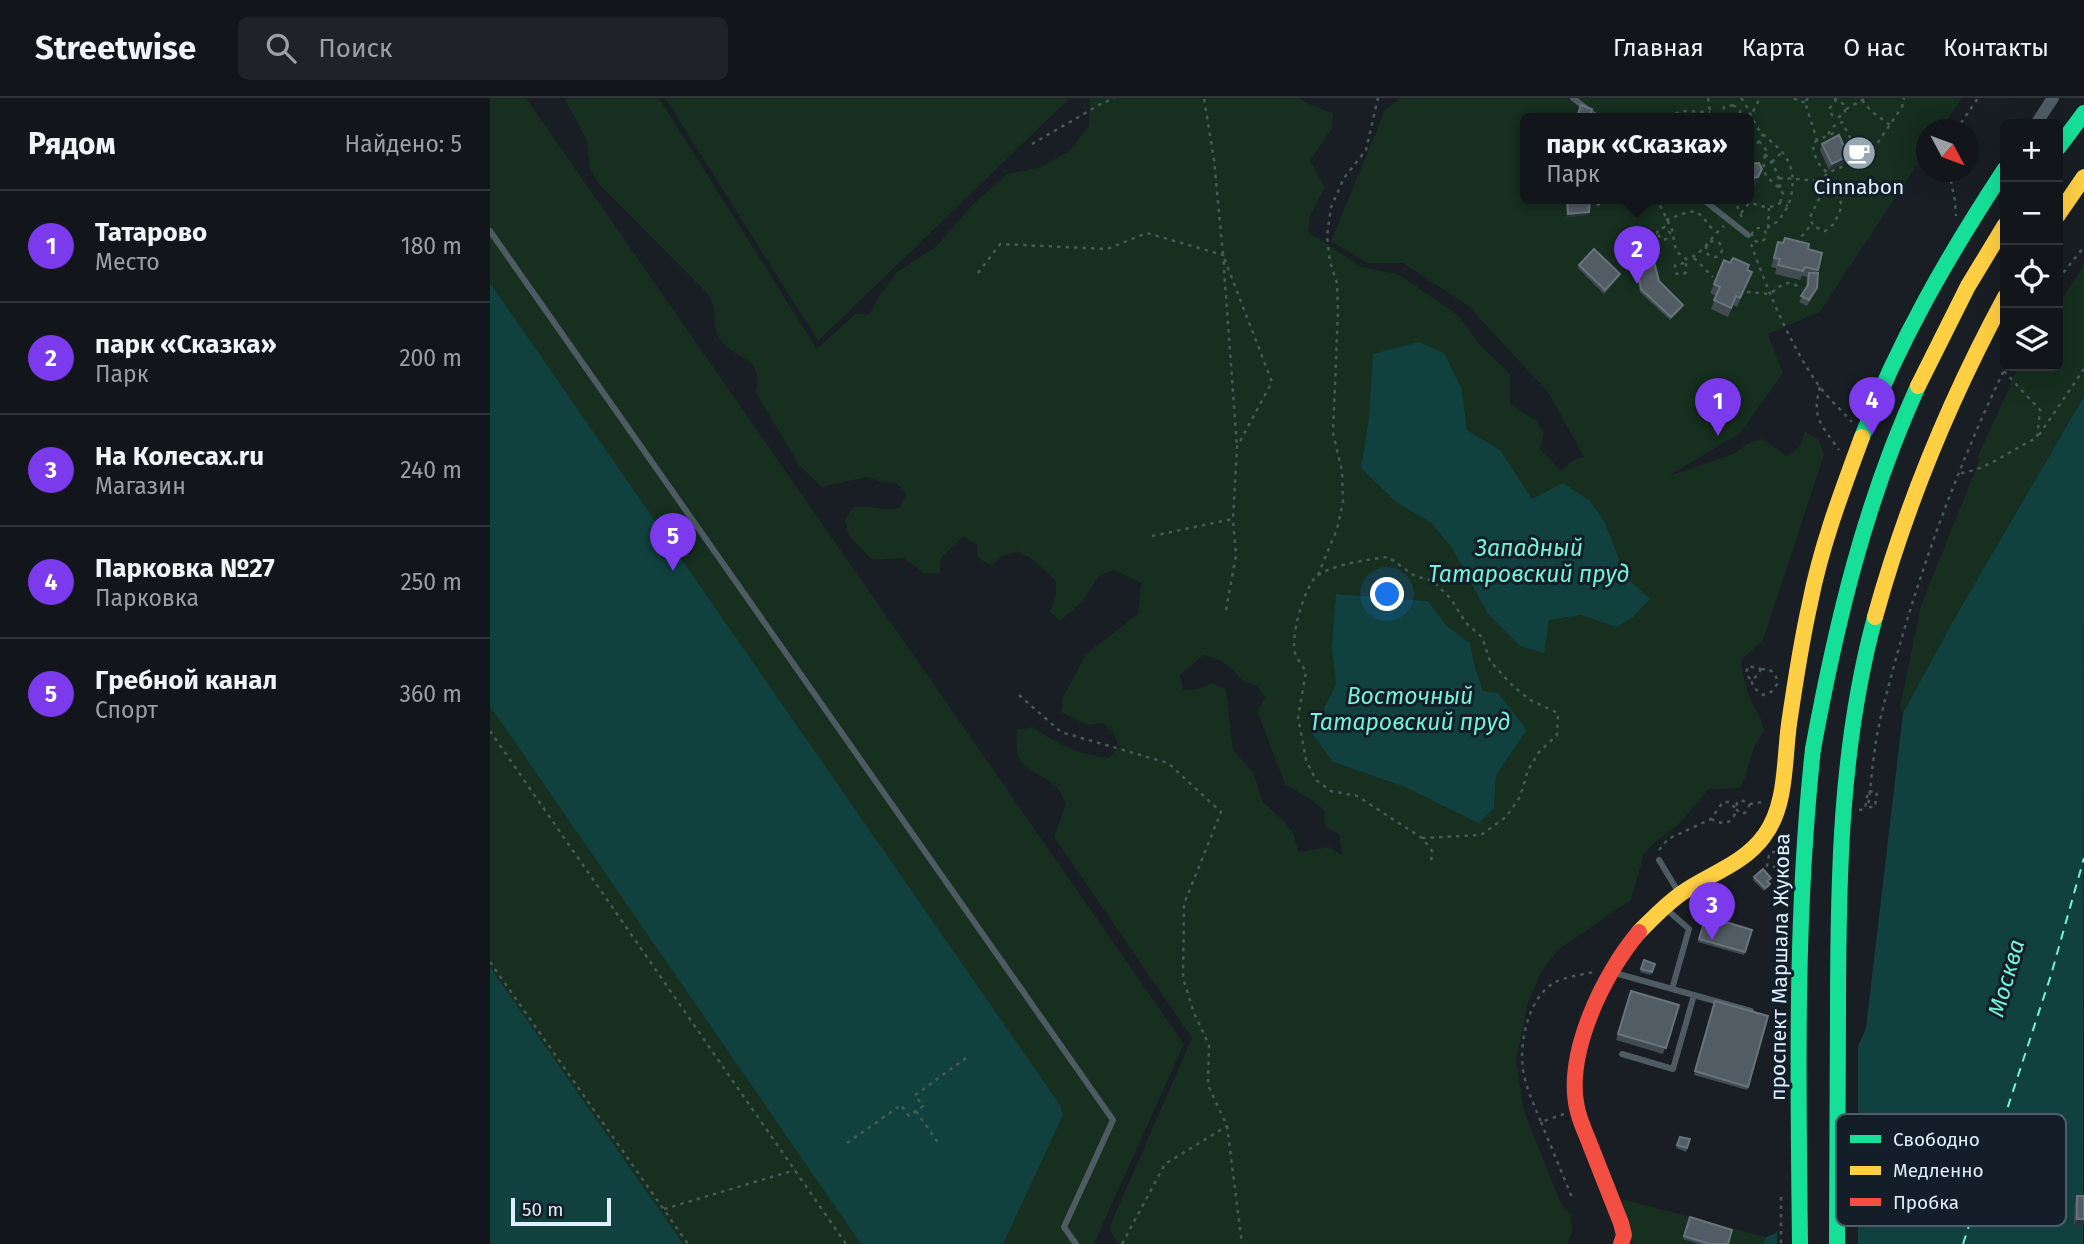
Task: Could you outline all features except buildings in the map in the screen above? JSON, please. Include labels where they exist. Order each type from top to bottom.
[{"type":"main road","points":[[2063,141],[2084,113]]},
{"type":"main road","points":[[1621,1244],[1624,1235],[1621,1223],[1568,1110],[1574,1092],[1578,1054],[1589,1020],[1609,972],[1633,940],[1680,895],[1746,855],[1759,844],[1773,822],[1802,637],[1814,583],[1861,436],[1895,360],[1930,292],[2000,177]]},
{"type":"main road","points":[[2063,208],[2084,177]]},
{"type":"main road","name":"проспект Маршала Жукова","points":[[1800,1244],[1797,960],[1804,819],[1821,697],[1847,578],[1874,492],[1906,411],[1942,333],[2000,234]]},
{"type":"main road","points":[[1838,1114],[1839,910],[1844,790],[1852,720],[1884,584],[1910,505],[1942,422],[2000,306]]},
{"type":"main road","points":[[1837,1226],[1837,1244]]},
{"type":"street","points":[[2039,119],[2053,98]]},
{"type":"lane","points":[[1573,98],[1592,113]]},
{"type":"lane","points":[[1708,204],[1748,235]]},
{"type":"lane","points":[[490,231],[1113,1120],[1064,1227],[1076,1244]]},
{"type":"lane","points":[[1659,860],[1680,895]]},
{"type":"lane","points":[[1665,907],[1689,929],[1672,989]]},
{"type":"lane","points":[[1609,972],[1751,1011]]},
{"type":"lane","points":[[1622,1054],[1673,1069],[1694,995]]},
{"type":"path","points":[[1032,144],[1115,98]]},
{"type":"path","points":[[1204,98],[1214,160],[1223,255],[1237,447],[1233,519],[1236,555],[1226,610]]},
{"type":"path","points":[[1378,98],[1366,150],[1344,178],[1331,207],[1327,236],[1338,312],[1332,433],[1342,471],[1343,502],[1337,529],[1318,575],[1310,584],[1296,622],[1294,652],[1306,671],[1298,716],[1306,760],[1316,780],[1331,791],[1357,796],[1422,838],[1433,851],[1431,862]]},
{"type":"path","points":[[1677,113],[1710,112],[1708,98]]},
{"type":"path","points":[[1733,105],[1734,98]]},
{"type":"path","points":[[1794,98],[1800,102],[1807,100],[1817,140]]},
{"type":"path","points":[[1840,116],[1856,149],[1866,153],[1872,151],[1902,107],[1904,98]]},
{"type":"path","points":[[1964,119],[1978,98]]},
{"type":"path","points":[[1840,116],[1836,117],[1830,112],[1830,105],[1835,99],[1843,102],[1846,109]]},
{"type":"path","points":[[1840,116],[1846,109],[1864,99],[1871,111],[1889,125]]},
{"type":"path","points":[[1723,113],[1724,107],[1733,105]]},
{"type":"path","points":[[1733,105],[1740,113]]},
{"type":"path","points":[[1828,134],[1834,126],[1842,122]]},
{"type":"path","points":[[1754,123],[1782,152],[1788,161],[1793,180],[1788,206],[1780,218],[1766,228],[1756,228],[1752,233],[1753,240],[1759,242]]},
{"type":"path","points":[[1826,193],[1832,193],[1842,201],[1834,224],[1825,231],[1812,224],[1812,211],[1826,193],[1824,181],[1827,173],[1850,162],[1839,136],[1834,133],[1813,144],[1818,163],[1827,173]]},
{"type":"path","points":[[1754,144],[1763,135]]},
{"type":"path","points":[[1759,141],[1766,150],[1763,169],[1767,177],[1780,188]]},
{"type":"path","points":[[1772,162],[1782,152]]},
{"type":"path","points":[[1765,154],[1779,178],[1783,194],[1780,203]]},
{"type":"path","points":[[1779,178],[1824,181]]},
{"type":"path","points":[[1951,182],[1956,220]]},
{"type":"path","points":[[1754,202],[1769,208],[1780,203],[1788,206]]},
{"type":"path","points":[[1659,204],[1676,251],[1685,261],[1695,258],[1715,233],[1729,223]]},
{"type":"path","points":[[1736,204],[1742,220]]},
{"type":"path","points":[[1740,214],[1746,204]]},
{"type":"path","points":[[1753,248],[1767,235],[1769,208]]},
{"type":"path","points":[[1666,220],[1694,210],[1699,212],[1715,233]]},
{"type":"path","points":[[1795,244],[1812,224]]},
{"type":"path","points":[[1637,227],[1641,244]]},
{"type":"path","points":[[1639,234],[1657,233],[1665,227],[1671,233]]},
{"type":"path","points":[[1745,228],[1770,294],[1802,359],[1820,387],[1852,422],[1848,432]]},
{"type":"path","points":[[978,273],[1000,244],[1107,249],[1147,233],[1223,255]]},
{"type":"path","points":[[1657,233],[1662,240],[1671,233]]},
{"type":"path","points":[[1713,241],[1720,244],[1720,254],[1714,257],[1707,254],[1706,244],[1713,241]]},
{"type":"path","points":[[2063,273],[2084,247]]},
{"type":"path","points":[[1223,255],[1272,382],[1237,447]]},
{"type":"path","points":[[1695,258],[1713,277]]},
{"type":"path","points":[[1747,292],[1770,294],[1784,283],[1793,282],[1802,289]]},
{"type":"path","points":[[1960,473],[1991,464],[2011,450],[2037,438],[2084,369]]},
{"type":"path","points":[[1865,808],[1868,791],[1877,792],[1875,807],[1868,807],[1870,794],[1871,782],[1872,772],[1875,749],[1881,713],[1908,616],[1960,473],[2004,371],[2040,410],[2037,438]]},
{"type":"path","points":[[1820,387],[1815,405],[1820,423],[1841,453],[1845,442]]},
{"type":"path","points":[[1152,536],[1233,519]]},
{"type":"path","points":[[1318,575],[1361,559],[1388,557],[1415,576],[1433,581],[1451,599],[1466,623],[1482,637],[1490,661],[1512,685],[1530,700],[1558,713],[1557,735],[1533,761],[1520,797],[1506,817],[1481,835],[1422,838]]},
{"type":"path","points":[[1748,666],[1761,669],[1770,669],[1776,674],[1778,682],[1771,692],[1763,695],[1754,688],[1746,673],[1748,666]]},
{"type":"path","points":[[1751,680],[1761,669]]},
{"type":"path","points":[[1777,695],[1781,670]]},
{"type":"path","points":[[1019,695],[1061,732],[1168,762],[1221,812],[1184,904],[1183,978],[1209,1045],[1208,1085],[1227,1126],[1242,1244]]},
{"type":"path","points":[[490,731],[846,1244]]},
{"type":"path","points":[[1711,819],[1723,824],[1729,823],[1735,816],[1737,803],[1741,800],[1750,804],[1763,802],[1760,810]]},
{"type":"path","points":[[1659,860],[1661,847],[1668,839],[1711,819],[1723,802],[1730,802],[1740,813],[1745,813],[1750,804]]},
{"type":"path","points":[[1778,843],[1777,855],[1776,867],[1767,866],[1769,852],[1776,852],[1783,853],[1782,867]]},
{"type":"path","points":[[490,962],[688,1244]]},
{"type":"path","points":[[1573,1200],[1527,1088],[1522,1068],[1523,1048],[1529,1017],[1541,995],[1554,982],[1597,971],[1592,983]]},
{"type":"path","points":[[847,1143],[901,1105],[909,1116],[923,1106],[915,1095],[969,1056]]},
{"type":"path","points":[[1541,1122],[1568,1110]]},
{"type":"path","points":[[916,1111],[939,1144]]},
{"type":"path","points":[[1122,1244],[1165,1164],[1227,1126]]},
{"type":"path","points":[[664,1209],[795,1170]]},
{"type":"shaded area","points":[[490,98],[526,98],[1184,1044],[1094,1244],[490,1244]]},
{"type":"shaded area","points":[[564,98],[659,98],[817,349],[855,314],[870,314],[877,299],[897,272],[937,246],[971,206],[1007,174],[1041,167],[1069,151],[1089,126],[1090,98],[1300,98],[1333,113],[1332,128],[1310,161],[1325,187],[1310,216],[1308,232],[1362,267],[1398,274],[1458,315],[1478,343],[1510,374],[1510,404],[1535,420],[1544,433],[1540,449],[1561,471],[1573,460],[1584,457],[1548,392],[1467,305],[1403,263],[1367,263],[1331,241],[1385,110],[1399,98],[1962,98],[1948,119],[1916,119],[1916,166],[1820,312],[1768,334],[1783,373],[1740,433],[1669,476],[1733,454],[1747,444],[1762,439],[1787,456],[1799,447],[1805,432],[1819,440],[1824,455],[1763,640],[1741,660],[1747,690],[1764,731],[1755,745],[1740,788],[1709,789],[1678,825],[1654,843],[1644,854],[1631,900],[1559,949],[1540,974],[1528,1003],[1516,1060],[1524,1111],[1560,1201],[1571,1216],[1572,1232],[1567,1244],[1118,1244],[1109,1228],[1192,1038],[1054,837],[1066,804],[1058,789],[1022,762],[1016,744],[1017,730],[1033,727],[1060,744],[1088,754],[1109,758],[1119,747],[1113,732],[1102,723],[1087,725],[1061,712],[1063,697],[1086,654],[1138,614],[1141,583],[1113,570],[1099,576],[1082,602],[1060,621],[1050,611],[1056,597],[1056,581],[1031,558],[1017,551],[1002,556],[992,566],[978,558],[977,544],[963,537],[940,559],[940,574],[924,573],[903,558],[872,560],[849,536],[845,520],[853,507],[900,508],[906,494],[896,483],[867,477],[822,487],[799,465],[756,393],[756,371],[752,364],[733,352],[719,338],[710,298],[598,183],[590,169],[587,140]],"holes":[[[1462,390],[1467,430],[1500,450],[1532,499],[1615,552],[1626,577],[1650,599],[1616,627],[1581,615],[1549,620],[1488,614],[1452,548],[1431,523],[1396,502],[1361,468],[1369,417]],[[1336,594],[1428,601],[1446,625],[1470,643],[1484,692],[1527,730],[1496,775],[1494,808],[1405,787],[1333,762],[1312,734],[1336,684]],[[1203,655],[1220,660],[1243,681],[1257,686],[1265,698],[1257,711],[1285,784],[1324,810],[1325,826],[1339,834],[1342,855],[1329,847],[1298,852],[1294,835],[1285,822],[1263,802],[1253,772],[1233,750],[1226,689],[1212,683],[1198,689],[1183,690],[1180,675]]]},
{"type":"shaded area","points":[[665,98],[1070,98],[818,341]]},
{"type":"shaded area","points":[[2084,265],[2084,395],[1903,713],[1900,707],[1921,605],[1980,459],[1977,458],[2017,371],[2063,371],[2063,297]]},
{"type":"shaded area","points":[[1622,1199],[1766,1237],[1763,1244],[1633,1244]]},
{"type":"water","points":[[490,283],[1060,1105],[1063,1115],[1003,1244],[861,1244],[490,706]]},
{"type":"water","name":"Западный Татаровский пруд","points":[[1419,342],[1444,353],[1462,390],[1467,430],[1500,450],[1532,499],[1563,483],[1590,501],[1604,521],[1626,577],[1650,599],[1633,617],[1616,627],[1581,615],[1549,620],[1544,653],[1520,646],[1488,614],[1452,548],[1431,523],[1396,502],[1361,468],[1369,417],[1373,354]]},
{"type":"water","name":"Москва","points":[[2084,396],[2083,1244],[1763,1244],[1766,1237],[1776,1233],[1866,1028],[1903,713],[1957,614]]},
{"type":"water","name":"Восточный Татаровский пруд","points":[[1336,594],[1428,601],[1446,625],[1470,643],[1483,691],[1498,693],[1527,730],[1496,775],[1494,808],[1479,823],[1405,787],[1333,762],[1312,734],[1336,684],[1332,647]]},
{"type":"water","points":[[490,967],[683,1244],[492,1244]]},
{"type":"pier","points":[[1858,1038],[1858,1114],[1836,1114],[1836,1226],[1858,1226],[1858,1244],[1777,1244],[1777,1222]]},
{"type":"ferry route","points":[[2006,1114],[2051,975],[2084,858]]},
{"type":"ferry route","points":[[1963,1244],[1969,1226]]},
{"type":"traffic: fast","points":[[2063,141],[2084,113]]},
{"type":"traffic: fast","points":[[1862,437],[1892,367],[1926,299],[2000,177]]},
{"type":"traffic: fast","points":[[1813,749],[1854,564],[1882,474],[1918,386]]},
{"type":"traffic: fast","points":[[1838,1114],[1839,911],[1843,812],[1854,714],[1875,617]]},
{"type":"traffic: fast","points":[[1800,1244],[1800,934],[1813,749]]},
{"type":"traffic: fast","points":[[1837,1226],[1837,1244]]},
{"type":"traffic: slow","points":[[2063,208],[2084,177]]},
{"type":"traffic: slow","points":[[1918,386],[1968,286],[2000,233]]},
{"type":"traffic: slow","points":[[1875,617],[1887,575],[1931,453],[2000,306]]},
{"type":"traffic: slow","points":[[1639,932],[1682,893],[1747,854],[1764,836],[1777,811],[1796,678],[1815,582],[1833,519],[1862,437]]},
{"type":"traffic: jam","points":[[1621,1244],[1624,1235],[1621,1223],[1578,1112],[1576,1066],[1581,1041],[1600,992],[1639,932]]},
{"type":"place","name":"Cinnabon","points":[[1859,153]]},
{"type":"place","name":"парк «Сказка»","points":[[1637,284]]},
{"type":"place","name":"Парковка №27","points":[[1872,435]]},
{"type":"place","name":"Татарово","points":[[1718,436]]},
{"type":"place","name":"Гребной канал","points":[[673,571]]},
{"type":"place","name":"На Колесах.ru","points":[[1712,940]]}]
